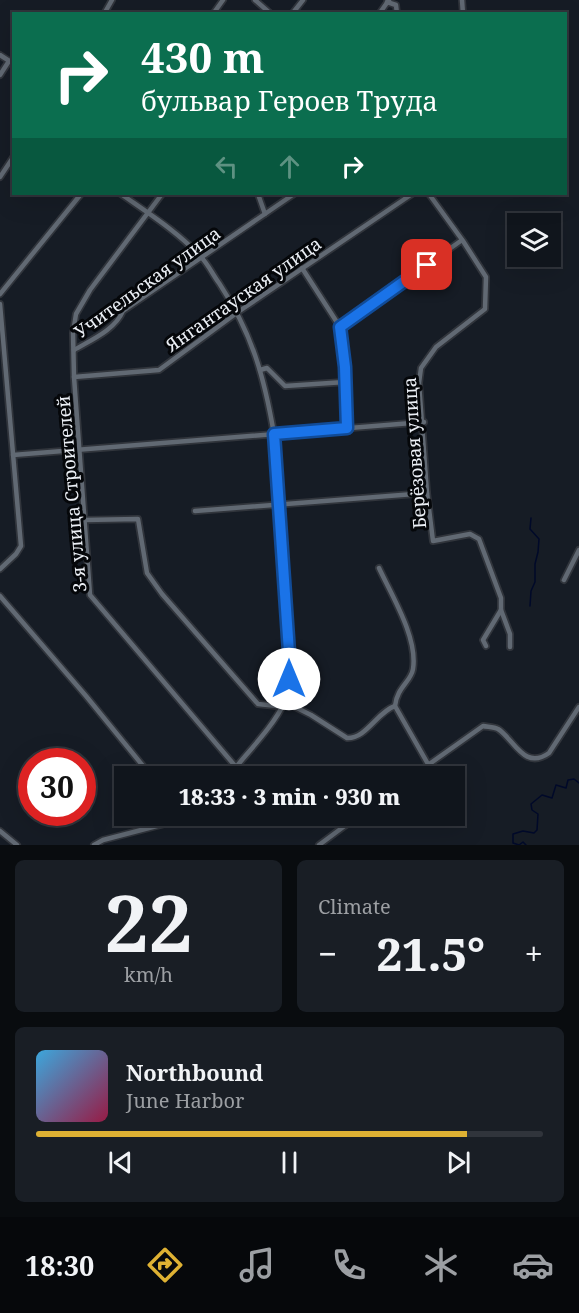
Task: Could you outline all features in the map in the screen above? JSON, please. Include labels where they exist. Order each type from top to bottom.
[{"type":"street","points":[[255,0],[269,12]]},
{"type":"street","points":[[294,12],[303,0]]},
{"type":"street","points":[[388,1],[396,5],[397,12]]},
{"type":"street","points":[[0,55],[11,62],[0,75]]},
{"type":"street","points":[[0,177],[12,159]]},
{"type":"street","points":[[0,294],[80,195]]},
{"type":"street","points":[[122,195],[202,258],[238,312],[260,370],[274,434],[289,679],[285,702],[237,766]]},
{"type":"street","name":"3-я улица Строителей","points":[[161,195],[90,290],[76,314],[73,333],[74,377],[90,595],[235,766]]},
{"type":"street","points":[[258,195],[265,214]]},
{"type":"street","name":"Учительская улица","points":[[74,350],[113,326],[123,311],[293,195]]},
{"type":"street","name":"Янгантауская улица","points":[[74,377],[159,370],[238,312],[411,195]]},
{"type":"street","name":"Берёзовая улица","points":[[430,195],[486,277],[485,309],[436,347],[422,368],[419,383],[433,541],[470,534],[479,539],[501,598],[501,610]]},
{"type":"street","points":[[340,327],[462,240]]},
{"type":"street","points":[[302,268],[340,327],[345,367],[347,428]]},
{"type":"street","points":[[0,304],[21,546],[0,569]]},
{"type":"street","points":[[260,370],[267,368],[285,386],[345,382]]},
{"type":"street","points":[[13,455],[424,422]]},
{"type":"street","points":[[195,511],[427,493]]},
{"type":"street","points":[[84,520],[138,519],[147,573],[162,594],[258,705],[278,706],[285,702]]},
{"type":"street","points":[[564,580],[579,550]]},
{"type":"street","points":[[379,568],[412,646],[412,673],[396,696],[395,706],[428,764]]},
{"type":"street","points":[[0,596],[143,766]]},
{"type":"street","points":[[486,646],[483,640],[501,610]]},
{"type":"street","points":[[501,610],[510,634],[510,647]]},
{"type":"street","points":[[285,702],[319,719],[347,738],[359,735],[387,709],[395,706]]},
{"type":"street","points":[[425,766],[483,726],[498,730],[513,746],[528,757],[543,758],[549,753],[579,707]]},
{"type":"street","points":[[94,845],[103,840],[157,826]]},
{"type":"street","points":[[319,845],[345,826]]},
{"type":"street","points":[[0,831],[17,845]]},
{"type":"waterway","points":[[530,606],[539,539],[530,529],[531,518]]},
{"type":"waterway","points":[[526,845],[523,842],[519,845],[513,843],[513,834],[523,831],[534,833],[537,830],[538,814],[532,810],[531,804],[542,795],[552,798],[556,785],[566,788],[568,780],[574,779],[579,783]]},
{"type":"route","points":[[289,679],[274,434],[347,428],[345,367],[340,327],[427,265]]}]
